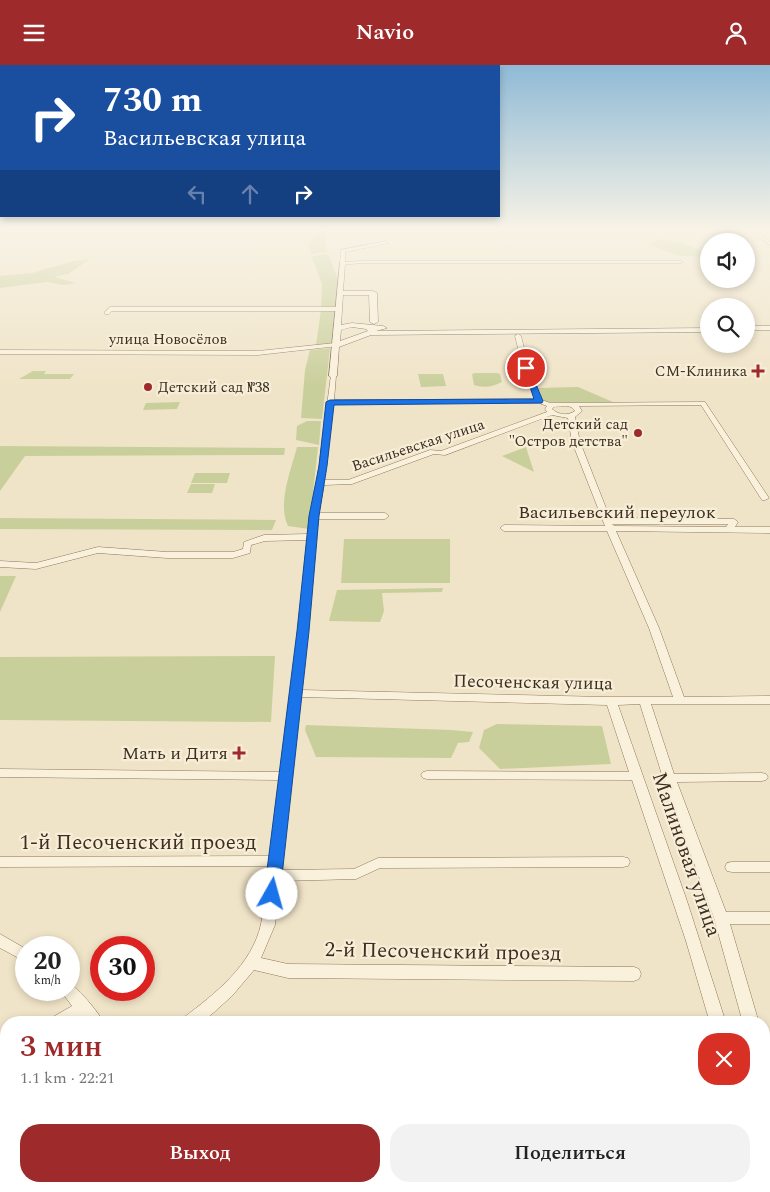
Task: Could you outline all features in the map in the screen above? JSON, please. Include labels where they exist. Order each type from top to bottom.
[{"type":"street","points":[[198,1016],[222,997],[252,963],[261,946],[268,925],[314,516],[320,483],[333,376],[341,283]]},
{"type":"street","points":[[336,345],[360,337],[370,327],[373,293],[340,293]]},
{"type":"street","points":[[107,313],[110,309],[338,309],[345,317],[357,325],[386,328],[700,329]]},
{"type":"street","points":[[338,331],[357,325]]},
{"type":"street","points":[[370,327],[700,329]]},
{"type":"street","points":[[755,329],[770,329]]},
{"type":"street","points":[[338,331],[350,337],[360,337]]},
{"type":"street","points":[[518,336],[526,368],[539,401]]},
{"type":"street","name":"улица Новосёлов","points":[[0,352],[258,353],[336,345]]},
{"type":"street","name":"Васильевская улица","points":[[330,402],[539,401],[552,409]]},
{"type":"street","points":[[552,409],[566,404],[703,403],[765,498]]},
{"type":"street","points":[[552,409],[571,416],[578,413],[579,409],[566,404]]},
{"type":"street","name":"Васильевская улица","points":[[320,483],[353,481],[433,452],[442,453],[552,409]]},
{"type":"street","points":[[571,416],[577,443],[609,524],[654,628],[680,701]]},
{"type":"street","points":[[314,516],[385,516]]},
{"type":"street","name":"Васильевский переулок","points":[[504,528],[609,524],[770,530]]},
{"type":"street","points":[[0,564],[36,566],[98,550],[167,555],[233,555],[247,551],[247,544],[264,538],[313,537]]},
{"type":"street","name":"Песоченская улица","points":[[295,693],[611,701],[770,700]]},
{"type":"street","name":"Малиновая улица","points":[[611,701],[670,867],[703,968],[716,1016]]},
{"type":"street","name":"Малиновая улица","points":[[644,701],[669,778],[721,918],[749,1016]]},
{"type":"street","points":[[0,773],[286,776]]},
{"type":"street","points":[[427,775],[637,777]]},
{"type":"street","points":[[669,778],[762,777]]},
{"type":"street","name":"1-й Песоченский проезд","points":[[0,862],[276,861]]},
{"type":"street","points":[[274,876],[356,875],[378,863],[623,862]]},
{"type":"street","points":[[732,867],[770,867]]},
{"type":"street","points":[[721,918],[770,918]]},
{"type":"street","points":[[0,940],[15,949]]},
{"type":"street","name":"2-й Песоченский проезд","points":[[252,963],[288,971],[634,974]]},
{"type":"street","points":[[78,1001],[90,1016]]},
{"type":"street","points":[[68,1016],[83,1007]]},
{"type":"green space","points":[[0,283],[42,283],[0,288]]},
{"type":"green space","points":[[50,283],[76,283],[64,285]]},
{"type":"green space","points":[[321,283],[338,283],[337,308],[321,308]]},
{"type":"green space","points":[[321,310],[336,310],[331,344],[316,345]]},
{"type":"green space","points":[[330,348],[322,419],[301,418],[305,370],[310,350]]},
{"type":"green space","points":[[33,371],[46,371],[44,374],[74,374],[70,379],[19,379]]},
{"type":"green space","points":[[418,374],[443,374],[446,386],[421,387]]},
{"type":"green space","points":[[472,374],[500,374],[502,382],[488,387],[474,385]]},
{"type":"green space","points":[[578,387],[613,402],[546,402],[537,388]]},
{"type":"green space","points":[[180,402],[177,409],[143,410],[146,403]]},
{"type":"green space","points":[[307,421],[321,421],[319,445],[296,440],[297,426]]},
{"type":"green space","points":[[0,446],[285,448],[284,455],[25,456],[0,491]]},
{"type":"green space","points":[[297,447],[318,447],[309,529],[288,526],[285,517],[284,497]]},
{"type":"green space","points":[[526,447],[534,472],[502,456]]},
{"type":"green space","points":[[195,473],[230,473],[227,483],[191,483]]},
{"type":"green space","points":[[191,484],[215,484],[212,493],[187,493]]},
{"type":"green space","points":[[0,518],[276,520],[272,530],[0,529]]},
{"type":"green space","points":[[344,539],[450,539],[450,583],[341,583]]},
{"type":"green space","points":[[0,576],[16,576],[0,612]]},
{"type":"green space","points":[[443,588],[442,592],[382,593],[384,611],[380,622],[329,621],[337,590]]},
{"type":"green space","points":[[275,656],[271,722],[0,720],[0,657]]},
{"type":"green space","points":[[497,724],[602,726],[611,764],[500,769],[479,748],[484,730]]},
{"type":"green space","points":[[306,725],[473,732],[469,742],[458,743],[451,758],[316,757],[305,730]]},
{"type":"place","name":"СМ-Клиника","points":[[758,371]]},
{"type":"place","name":"Детский сад №38","points":[[148,387]]},
{"type":"place","name":"Детский сад \"Остров детства\"","points":[[638,433]]},
{"type":"place","name":"Мать и Дитя","points":[[239,753]]},
{"type":"route","points":[[272,894],[303,631],[314,516],[323,466],[330,402],[539,401],[526,368]]}]
